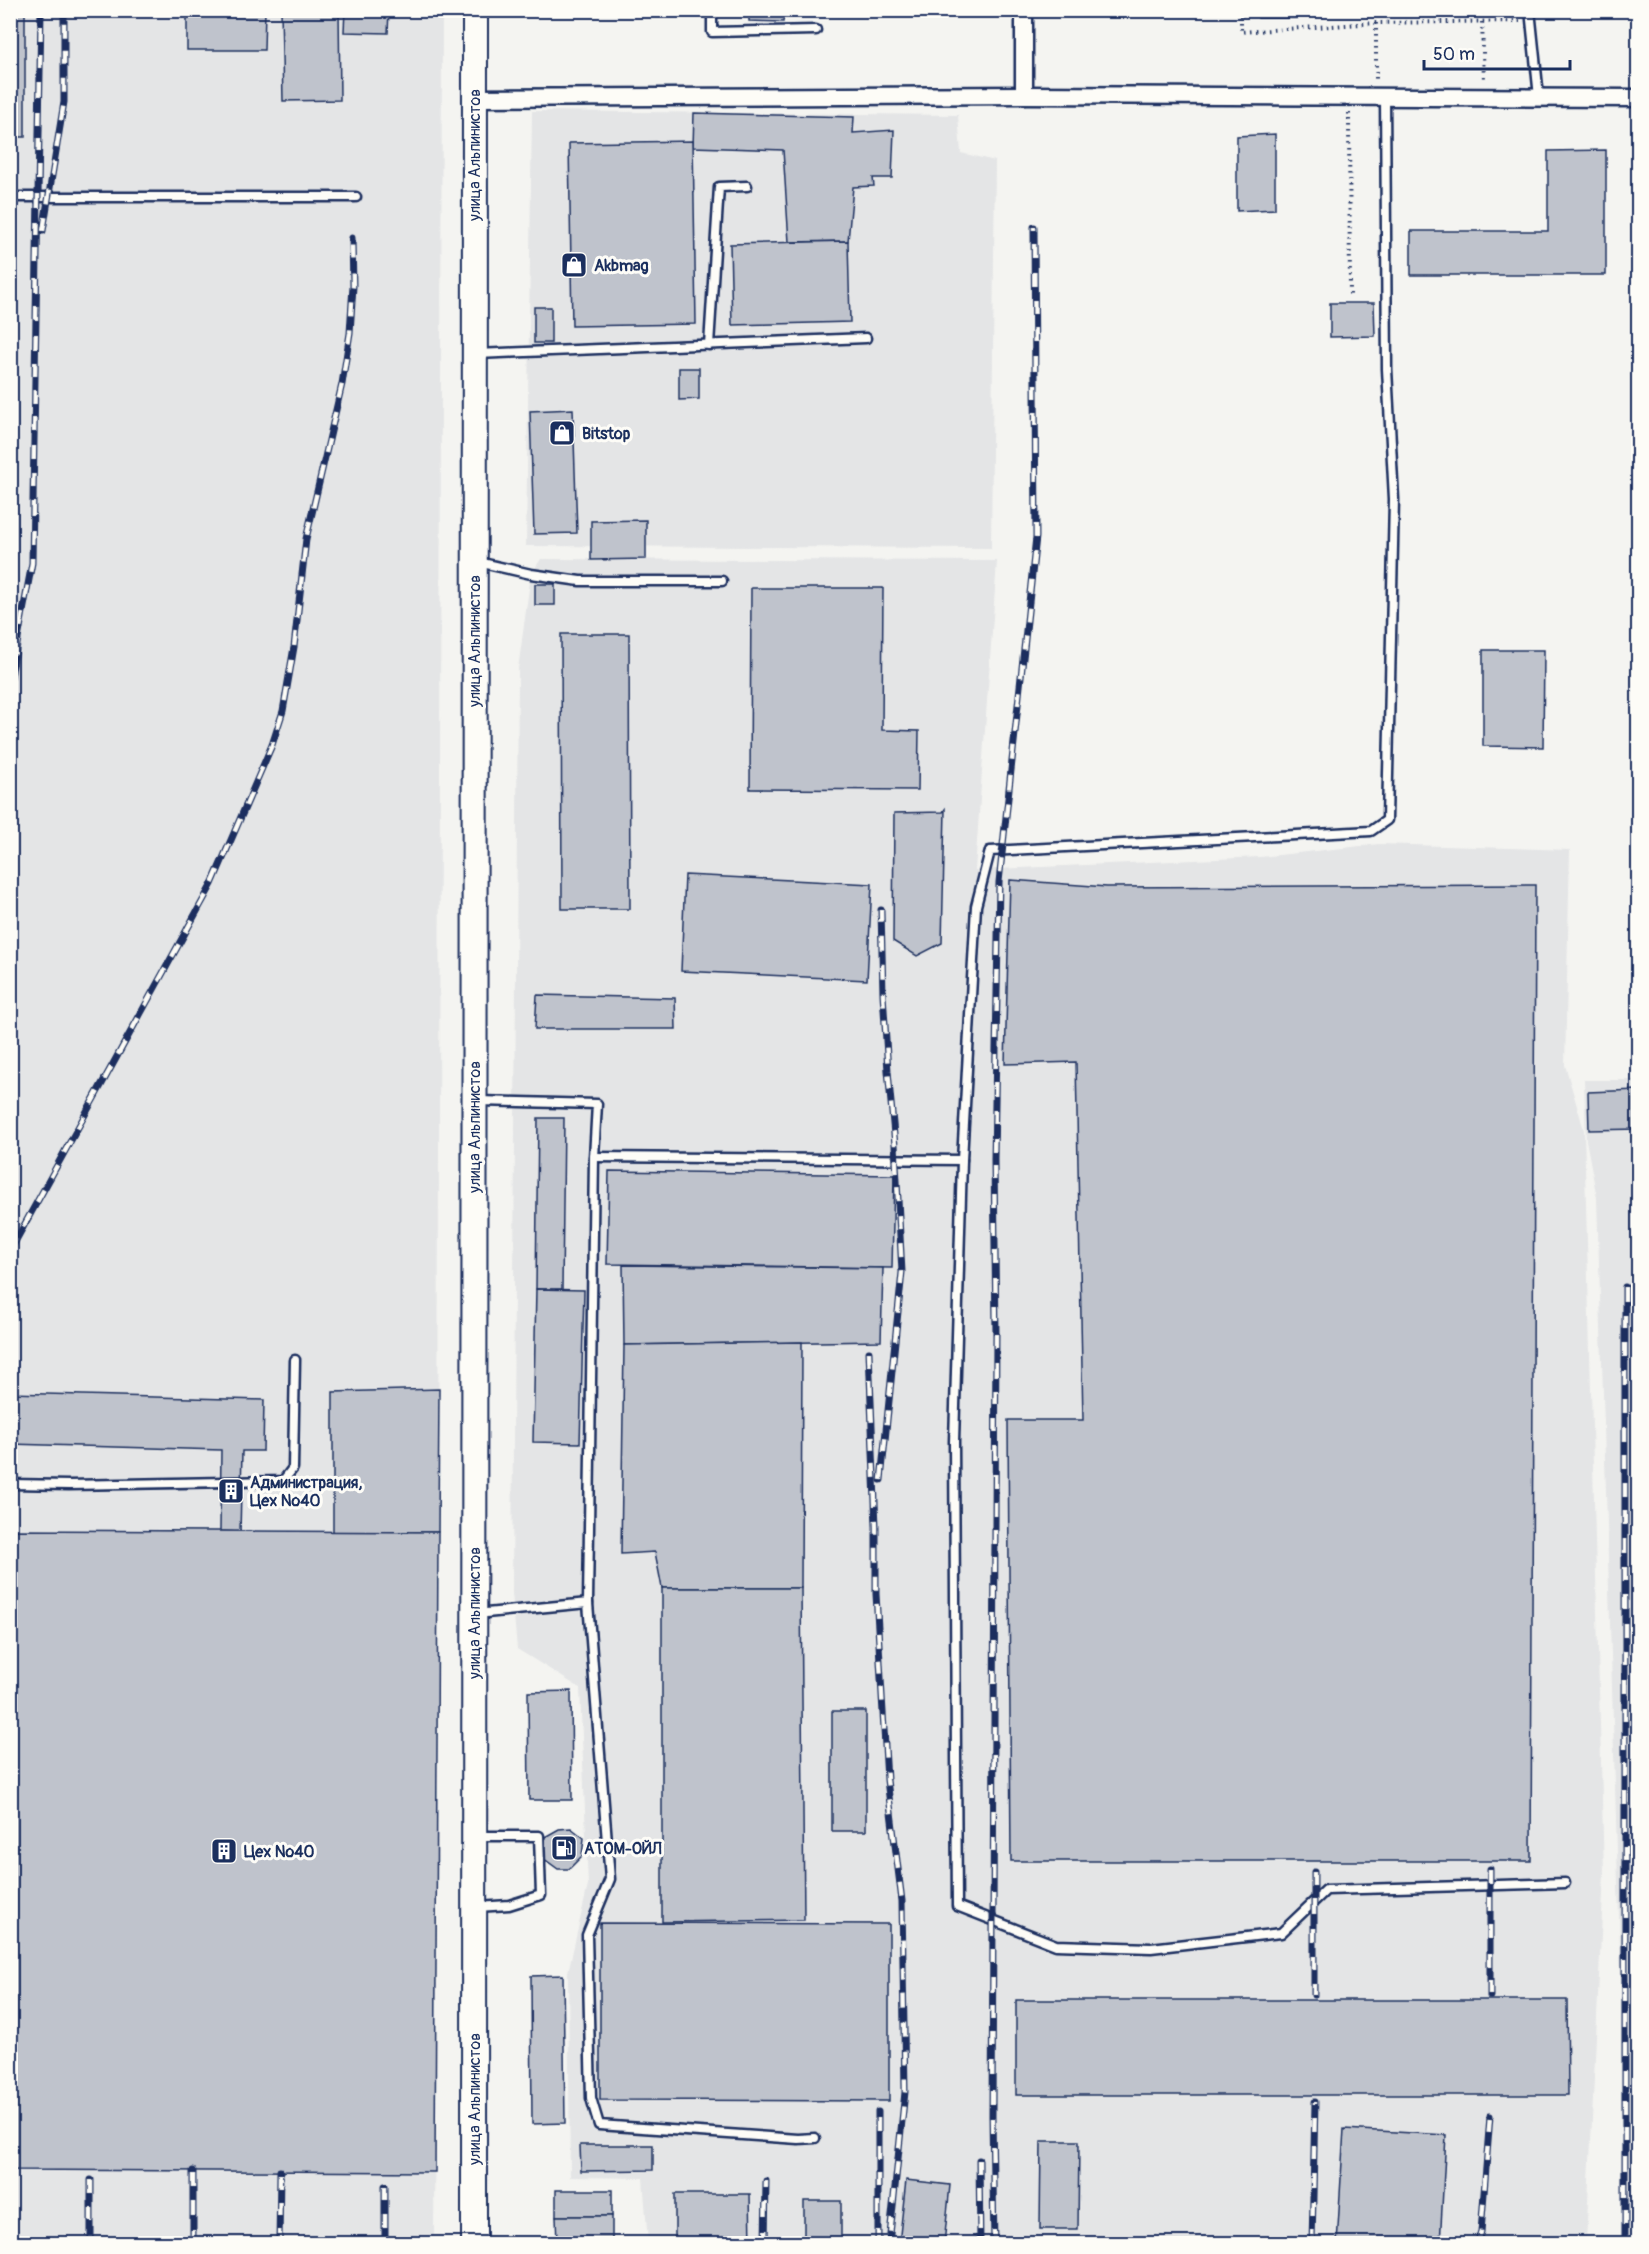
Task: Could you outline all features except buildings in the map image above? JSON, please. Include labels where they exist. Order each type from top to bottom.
[{"type":"main road","name":"улица Альпинистов","points":[[474,2244],[475,10]]},
{"type":"street","points":[[1024,10],[1024,95]]},
{"type":"street","points":[[474,98],[1024,95],[1638,98]]},
{"type":"lane","points":[[712,10],[712,32],[816,30]]},
{"type":"lane","points":[[1530,10],[1539,97]]},
{"type":"lane","points":[[1381,97],[1387,369],[1394,500],[1387,820],[1371,831],[990,851],[976,906],[962,1160],[954,1442],[957,1906],[1056,1945],[1151,1948],[1281,1933],[1326,1890],[1565,1882]]},
{"type":"lane","points":[[709,345],[719,187],[747,186]]},
{"type":"lane","points":[[10,197],[356,197]]},
{"type":"lane","points":[[474,354],[866,338]]},
{"type":"lane","points":[[474,562],[580,581],[722,581]]},
{"type":"lane","points":[[474,1101],[597,1104],[594,1157],[588,1603],[610,1880],[587,1935],[591,2098],[599,2126],[798,2139],[815,2138]]},
{"type":"lane","points":[[594,1157],[962,1160]]},
{"type":"lane","points":[[10,1484],[283,1481],[293,1468],[295,1360]]},
{"type":"lane","points":[[474,1614],[588,1603]]},
{"type":"lane","points":[[474,1836],[539,1836],[541,1895],[509,1905],[474,1907]]},
{"type":"path","points":[[1241,10],[1241,32],[1376,23],[1532,21]]},
{"type":"path","points":[[1482,22],[1485,97]]},
{"type":"path","points":[[1376,23],[1381,97]]},
{"type":"path","points":[[1348,98],[1350,298]]},
{"type":"shaded area","points":[[11,11],[442,11],[434,2243],[11,2244]]},
{"type":"shaded area","points":[[532,111],[958,115],[961,153],[995,161],[991,548],[526,546]]},
{"type":"shaded area","points":[[541,559],[997,561],[975,870],[1260,857],[1379,844],[1570,850],[1565,1065],[1584,1130],[1604,1873],[1586,2243],[648,2243],[643,2178],[570,2177],[568,1972],[588,1885],[580,1688],[517,1649],[512,1593],[518,669],[531,574]]},
{"type":"shaded area","points":[[1584,1080],[1638,1080],[1638,2244],[1629,2243],[1597,1198],[1586,1140]]},
{"type":"railway","points":[[10,682],[32,563],[41,10]]},
{"type":"railway","points":[[43,231],[64,102],[64,10]]},
{"type":"railway","points":[[994,2244],[992,2116],[996,1333],[994,1159],[999,882],[1036,537],[1034,227]]},
{"type":"railway","points":[[10,1251],[212,884],[272,745],[283,711],[294,647],[306,539],[342,384],[350,333],[353,286],[352,238]]},
{"type":"railway","points":[[881,910],[883,994],[902,1272],[881,1480]]},
{"type":"railway","points":[[1625,1287],[1625,2244]]},
{"type":"railway","points":[[869,1352],[876,1527],[876,1594],[887,1780],[902,1901],[905,2092],[889,2244]]},
{"type":"railway","points":[[1490,1869],[1490,1996]]},
{"type":"railway","points":[[1314,1872],[1314,1995]]},
{"type":"railway","points":[[1312,2244],[1315,2102]]},
{"type":"railway","points":[[878,2112],[878,2244]]},
{"type":"railway","points":[[1477,2244],[1481,2232],[1490,2116]]},
{"type":"railway","points":[[979,2160],[980,2244]]},
{"type":"railway","points":[[193,2171],[193,2244]]},
{"type":"railway","points":[[279,2244],[280,2171]]},
{"type":"railway","points":[[91,2180],[91,2244]]},
{"type":"railway","points":[[765,2244],[766,2181]]},
{"type":"railway","points":[[385,2186],[385,2244]]},
{"type":"place","name":"Akbmag","points":[[574,265]]},
{"type":"place","name":"Bitstop","points":[[562,433]]},
{"type":"place","name":"Администрация, Цех №40","points":[[231,1491]]},
{"type":"place","name":"АТОМ-ОЙЛ","points":[[564,1848]]},
{"type":"place","name":"Цех №40","points":[[224,1851]]}]
